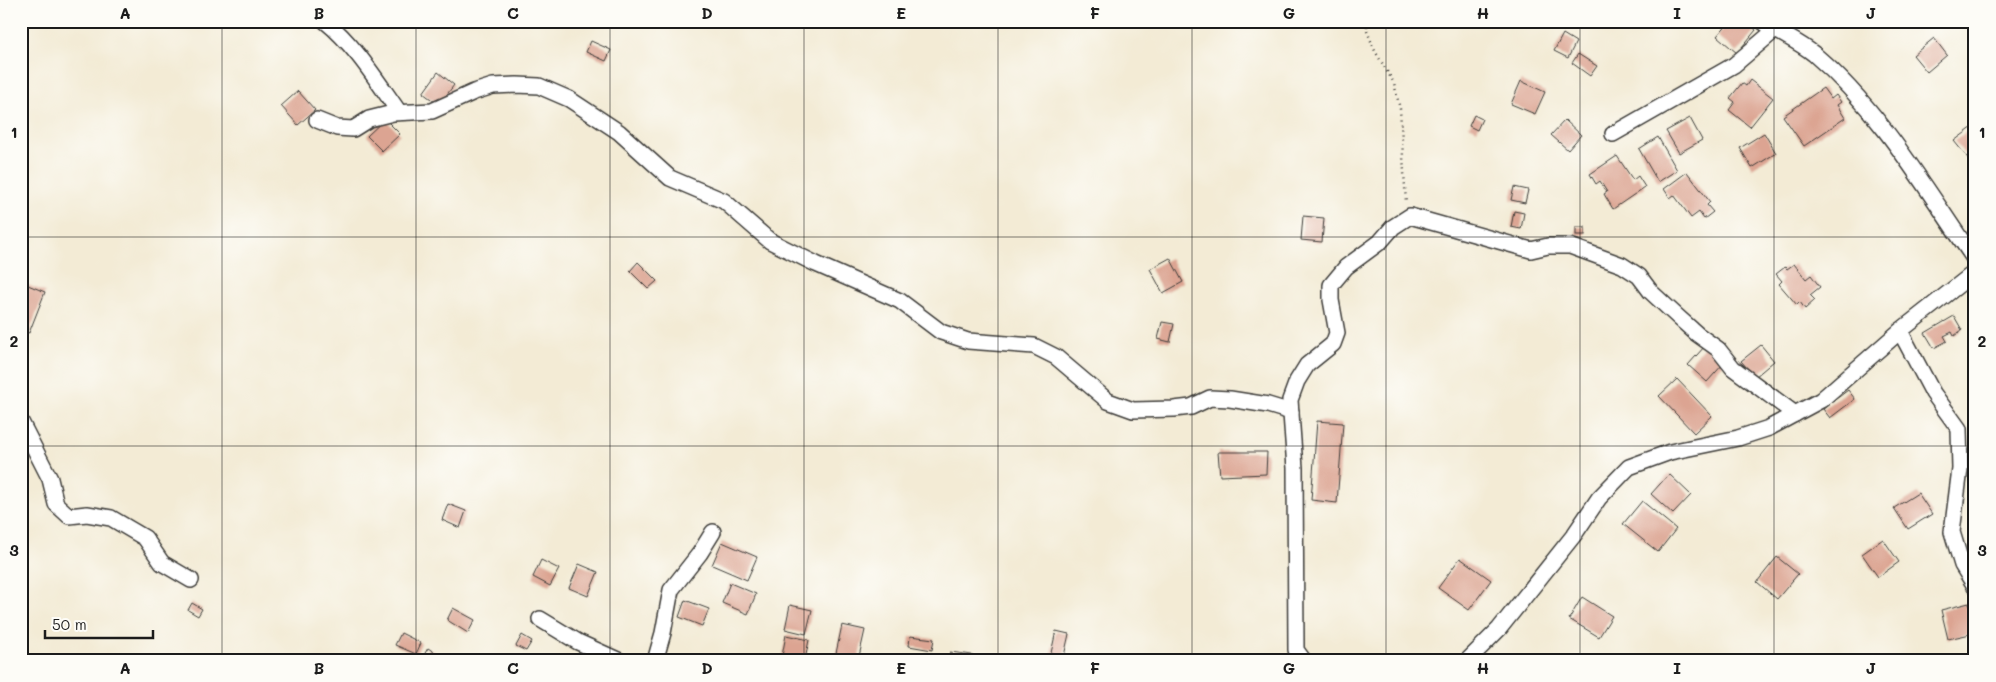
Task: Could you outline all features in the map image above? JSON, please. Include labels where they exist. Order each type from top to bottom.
[{"type":"street","points":[[325,21],[335,29],[365,64],[399,112]]},
{"type":"street","points":[[1762,21],[1812,53],[1866,107],[1905,155],[1975,260]]},
{"type":"street","points":[[1613,134],[1734,65],[1775,30]]},
{"type":"street","points":[[317,120],[337,128],[354,129],[369,119],[399,112],[432,111],[474,92],[493,86],[539,86],[569,99],[619,132],[670,178],[724,200],[770,241],[816,264],[900,301],[941,332],[968,342],[1034,346],[1056,357],[1108,401],[1134,410],[1191,407],[1210,398],[1268,405],[1291,412]]},
{"type":"street","points":[[1304,661],[1296,650],[1295,636],[1295,468],[1290,400],[1296,381],[1307,366],[1333,344],[1336,333],[1331,300],[1331,285],[1346,267],[1380,242],[1393,227],[1410,216],[1532,250],[1548,246],[1570,246],[1622,265],[1639,276],[1651,292],[1697,334],[1718,349],[1733,368],[1796,414]]},
{"type":"street","points":[[1467,661],[1499,629],[1574,535],[1599,498],[1629,467],[1670,452],[1738,438],[1769,428],[1821,400],[1900,331],[1975,272]]},
{"type":"street","points":[[1900,331],[1933,393],[1959,429],[1960,469],[1952,532],[1962,565],[1975,586]]},
{"type":"street","points":[[21,422],[50,479],[56,504],[69,516],[87,514],[111,518],[145,538],[162,563],[191,580]]},
{"type":"street","points":[[655,661],[672,590],[700,553],[713,532]]},
{"type":"street","points":[[540,619],[578,642],[620,661]]},
{"type":"path","points":[[1367,21],[1366,31],[1375,51],[1394,83],[1400,109],[1405,199],[1410,216]]},
{"type":"building","points":[[1730,21],[1745,21],[1756,30],[1737,53],[1717,36]]},
{"type":"building","points":[[1563,34],[1576,42],[1568,58],[1554,51]]},
{"type":"building","points":[[1934,38],[1947,55],[1927,72],[1913,55]]},
{"type":"building","points":[[591,41],[611,50],[606,61],[586,52]]},
{"type":"building","points":[[1578,54],[1597,66],[1590,76],[1572,63]]},
{"type":"building","points":[[438,72],[454,85],[439,105],[423,93]]},
{"type":"building","points":[[1750,80],[1773,98],[1750,127],[1729,110],[1735,102],[1730,98],[1742,83],[1746,86]]},
{"type":"building","points":[[1521,81],[1545,92],[1535,114],[1511,104]]},
{"type":"building","points":[[1823,88],[1831,99],[1836,95],[1841,102],[1837,105],[1845,118],[1804,146],[1783,116]]},
{"type":"building","points":[[298,91],[315,110],[298,125],[281,106]]},
{"type":"building","points":[[1474,115],[1482,119],[1477,130],[1469,126]]},
{"type":"building","points":[[1690,118],[1702,140],[1679,153],[1666,131]]},
{"type":"building","points":[[385,119],[400,134],[382,151],[367,136]]},
{"type":"building","points":[[1565,120],[1581,135],[1568,150],[1551,135]]},
{"type":"building","points":[[1973,127],[1975,129],[1975,167],[1954,141]]},
{"type":"building","points":[[1764,133],[1776,153],[1752,168],[1740,148]]},
{"type":"building","points":[[1658,137],[1677,170],[1658,182],[1639,149]]},
{"type":"building","points":[[1617,156],[1633,180],[1638,176],[1645,187],[1613,209],[1604,194],[1607,192],[1600,181],[1596,184],[1590,174]]},
{"type":"building","points":[[1687,172],[1710,202],[1707,205],[1713,212],[1704,219],[1699,212],[1691,218],[1674,195],[1670,198],[1664,189]]},
{"type":"building","points":[[1514,187],[1528,190],[1525,203],[1511,200]]},
{"type":"building","points":[[1514,211],[1524,213],[1521,229],[1511,227]]},
{"type":"building","points":[[1303,216],[1324,218],[1322,242],[1301,240]]},
{"type":"building","points":[[1576,227],[1585,227],[1585,235],[1576,235]]},
{"type":"building","points":[[1170,258],[1183,282],[1163,293],[1150,269]]},
{"type":"building","points":[[638,262],[657,281],[648,289],[630,271]]},
{"type":"building","points":[[1794,264],[1806,279],[1811,275],[1820,287],[1810,295],[1815,300],[1805,309],[1800,302],[1797,305],[1779,284],[1782,281],[1776,274],[1785,267],[1787,269]]},
{"type":"building","points":[[23,283],[45,292],[29,333],[21,330],[21,287]]},
{"type":"building","points":[[1954,316],[1962,330],[1954,336],[1952,332],[1944,336],[1947,341],[1934,348],[1925,333]]},
{"type":"building","points":[[1162,322],[1174,324],[1170,342],[1158,339]]},
{"type":"building","points":[[1761,345],[1774,361],[1755,377],[1741,361]]},
{"type":"building","points":[[1705,346],[1724,363],[1707,382],[1688,365]]},
{"type":"building","points":[[1677,379],[1712,416],[1694,433],[1659,396]]},
{"type":"building","points":[[1848,390],[1855,399],[1830,418],[1823,409]]},
{"type":"building","points":[[1317,421],[1343,423],[1337,503],[1311,500]]},
{"type":"building","points":[[1218,452],[1267,452],[1266,474],[1220,476]]},
{"type":"building","points":[[1669,474],[1691,495],[1673,514],[1651,494]]},
{"type":"building","points":[[1918,493],[1932,514],[1908,529],[1894,508]]},
{"type":"building","points":[[1642,501],[1676,529],[1658,552],[1623,524]]},
{"type":"building","points":[[448,504],[466,511],[460,528],[442,520]]},
{"type":"building","points":[[1883,539],[1899,562],[1878,577],[1862,554]]},
{"type":"building","points":[[722,542],[757,557],[747,580],[712,565]]},
{"type":"building","points":[[1777,557],[1798,574],[1777,599],[1757,582]]},
{"type":"building","points":[[1460,558],[1491,580],[1469,610],[1438,588]]},
{"type":"building","points":[[541,560],[559,569],[550,586],[533,577]]},
{"type":"building","points":[[579,564],[598,572],[588,596],[569,588]]},
{"type":"building","points":[[730,583],[756,594],[748,614],[722,603]]},
{"type":"building","points":[[1582,597],[1612,616],[1599,637],[1569,619]]},
{"type":"building","points":[[685,600],[709,609],[702,626],[679,617]]},
{"type":"building","points":[[192,603],[202,609],[198,616],[188,610]]},
{"type":"building","points":[[1969,603],[1975,633],[1948,639],[1941,610]]},
{"type":"building","points":[[790,605],[812,610],[806,634],[785,629]]},
{"type":"building","points":[[453,608],[475,620],[468,633],[447,620]]},
{"type":"building","points":[[842,625],[865,630],[858,661],[835,658]]},
{"type":"building","points":[[1056,631],[1069,634],[1064,656],[1051,653]]},
{"type":"building","points":[[401,633],[421,643],[416,654],[395,645]]},
{"type":"building","points":[[522,635],[532,641],[526,651],[516,646]]},
{"type":"building","points":[[786,635],[809,640],[805,660],[782,656]]},
{"type":"building","points":[[910,636],[934,639],[932,650],[909,646]]},
{"type":"building","points":[[428,648],[437,654],[433,660],[424,655]]},
{"type":"building","points":[[950,652],[972,655],[972,661],[948,661]]}]
